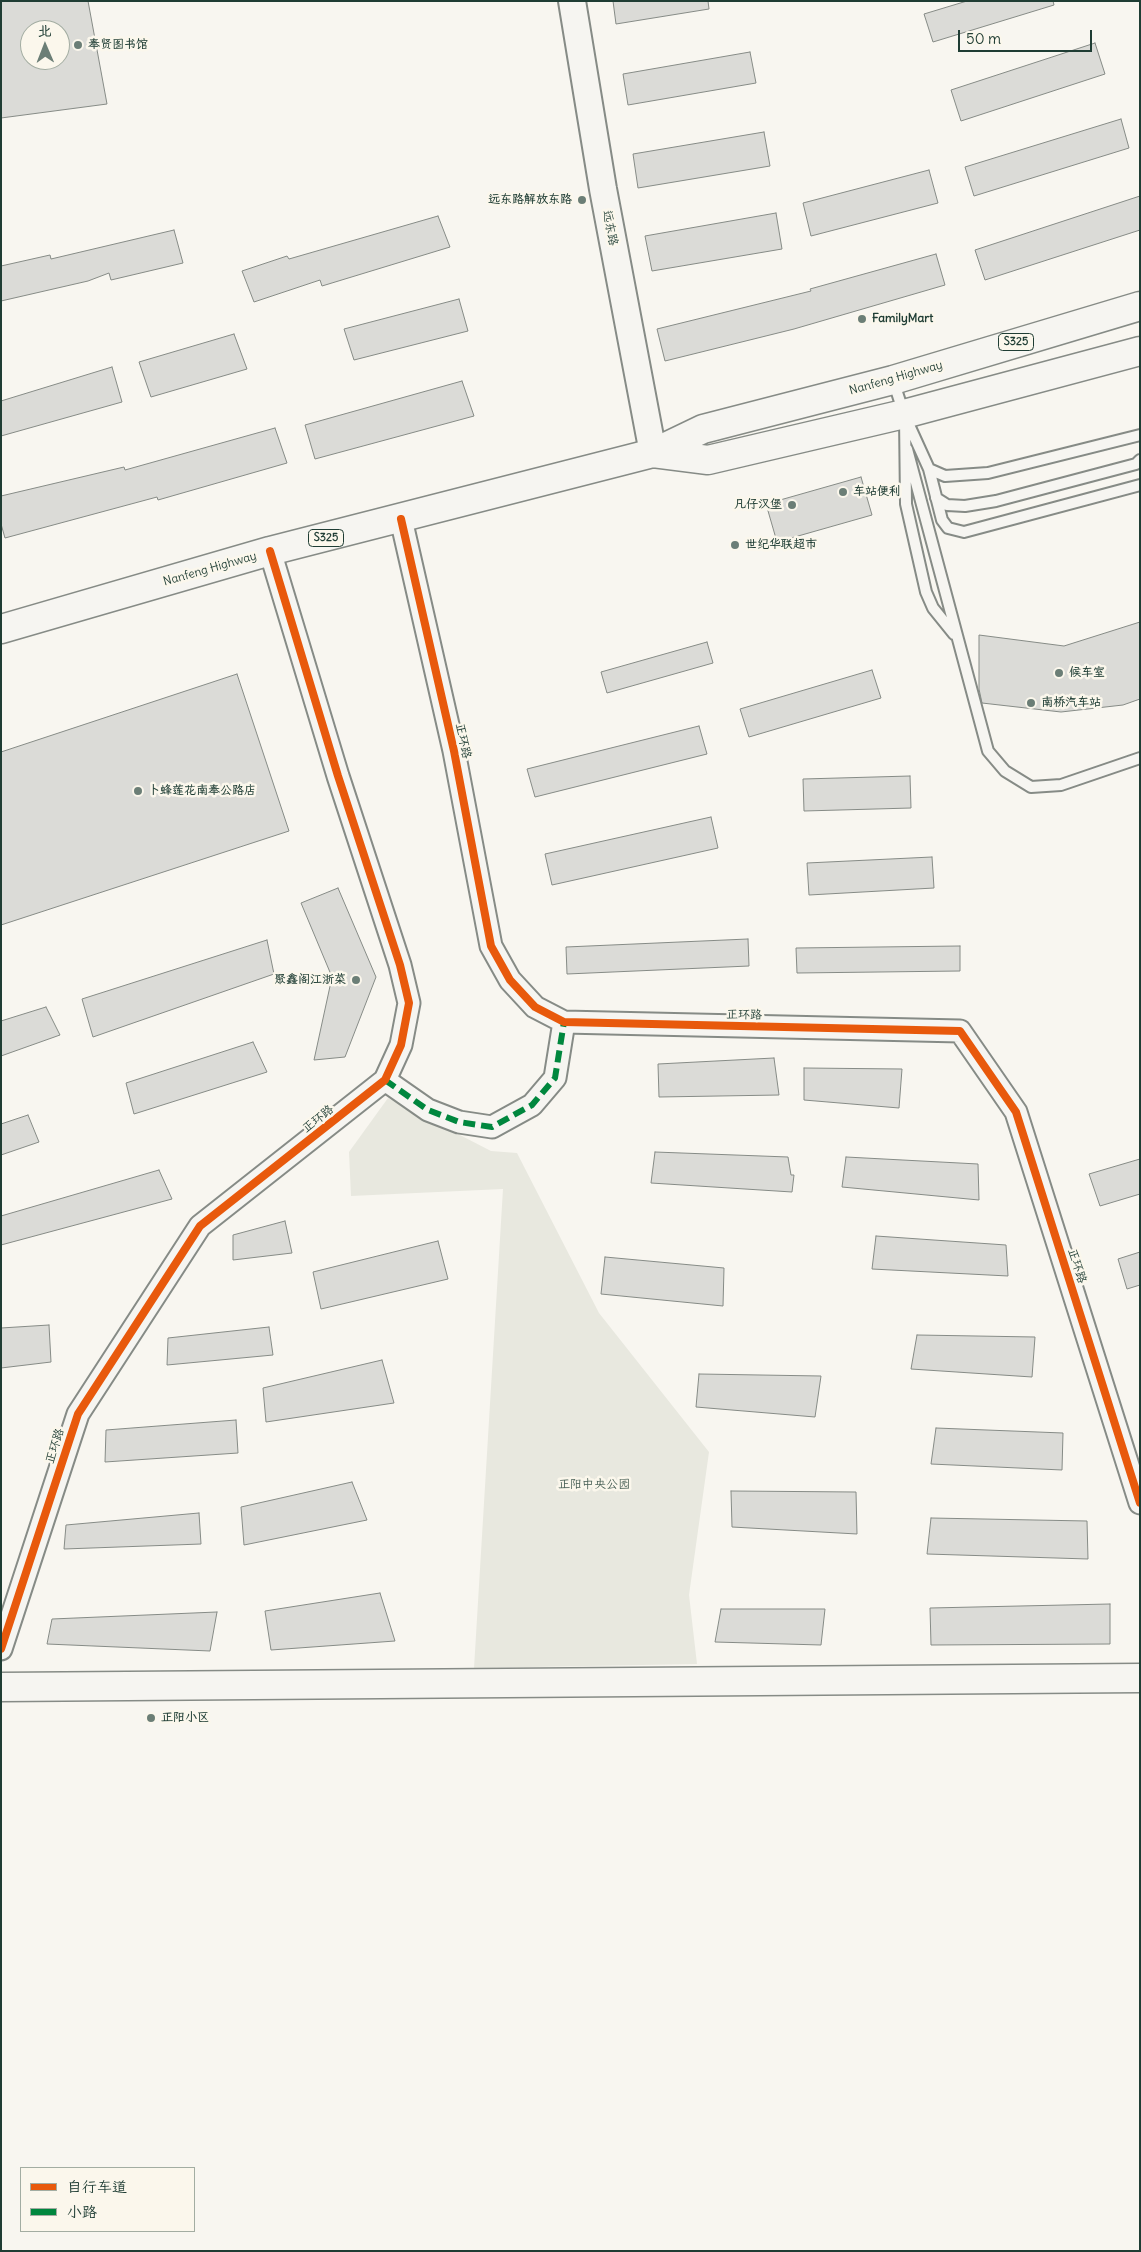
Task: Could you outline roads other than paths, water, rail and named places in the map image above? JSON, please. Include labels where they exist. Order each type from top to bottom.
[{"type":"main road","name":"Nanfeng Highway","points":[[1,629],[270,551],[653,453],[703,430],[893,380],[1140,306]]},
{"type":"main road","name":"Nanfeng Highway","points":[[653,453],[708,460],[904,414],[1140,351]]},
{"type":"main road","points":[[1,1687],[1140,1678]]},
{"type":"street","name":"远东路","points":[[572,1],[603,189],[653,453]]},
{"type":"street","name":"正环路","points":[[401,519],[454,751],[491,946],[510,980],[535,1007],[564,1022],[960,1031],[1016,1112],[1140,1503]]},
{"type":"street","name":"正环路","points":[[1,1649],[78,1414],[200,1226],[385,1080],[401,1045],[409,1003],[400,966],[338,776],[270,551]]},
{"type":"street","points":[[385,1080],[428,1110],[459,1122],[492,1126],[532,1105],[554,1078],[564,1022]]},
{"type":"lane","points":[[893,380],[904,414],[929,469],[942,520],[948,528],[964,532],[1140,485]]},
{"type":"lane","points":[[904,414],[907,449],[906,504],[926,592],[933,608],[958,638]]},
{"type":"lane","points":[[929,469],[945,476],[988,473],[1140,435]]},
{"type":"lane","points":[[907,449],[988,751],[1005,772],[1031,787],[1050,787],[1140,758]]},
{"type":"lane","points":[[936,498],[947,505],[965,506],[996,501],[1136,464],[1140,460]]},
{"type":"place","name":"奉贤图书馆","points":[[78,45]]},
{"type":"place","name":"远东路解放东路","points":[[582,200]]},
{"type":"place","name":"FamilyMart","points":[[862,319]]},
{"type":"place","name":"车站便利","points":[[843,492]]},
{"type":"place","name":"凡仔汉堡","points":[[792,505]]},
{"type":"place","name":"世纪华联超市","points":[[735,545]]},
{"type":"place","name":"候车室","points":[[1059,673]]},
{"type":"place","name":"南桥汽车站","points":[[1031,703]]},
{"type":"place","name":"卜蜂莲花南奉公路店","points":[[138,791]]},
{"type":"place","name":"聚鑫阁江浙菜","points":[[356,980]]},
{"type":"place","name":"正阳小区","points":[[151,1718]]},
{"type":"park label","name":"正阳中央公园","points":[[594,1485]]}]
